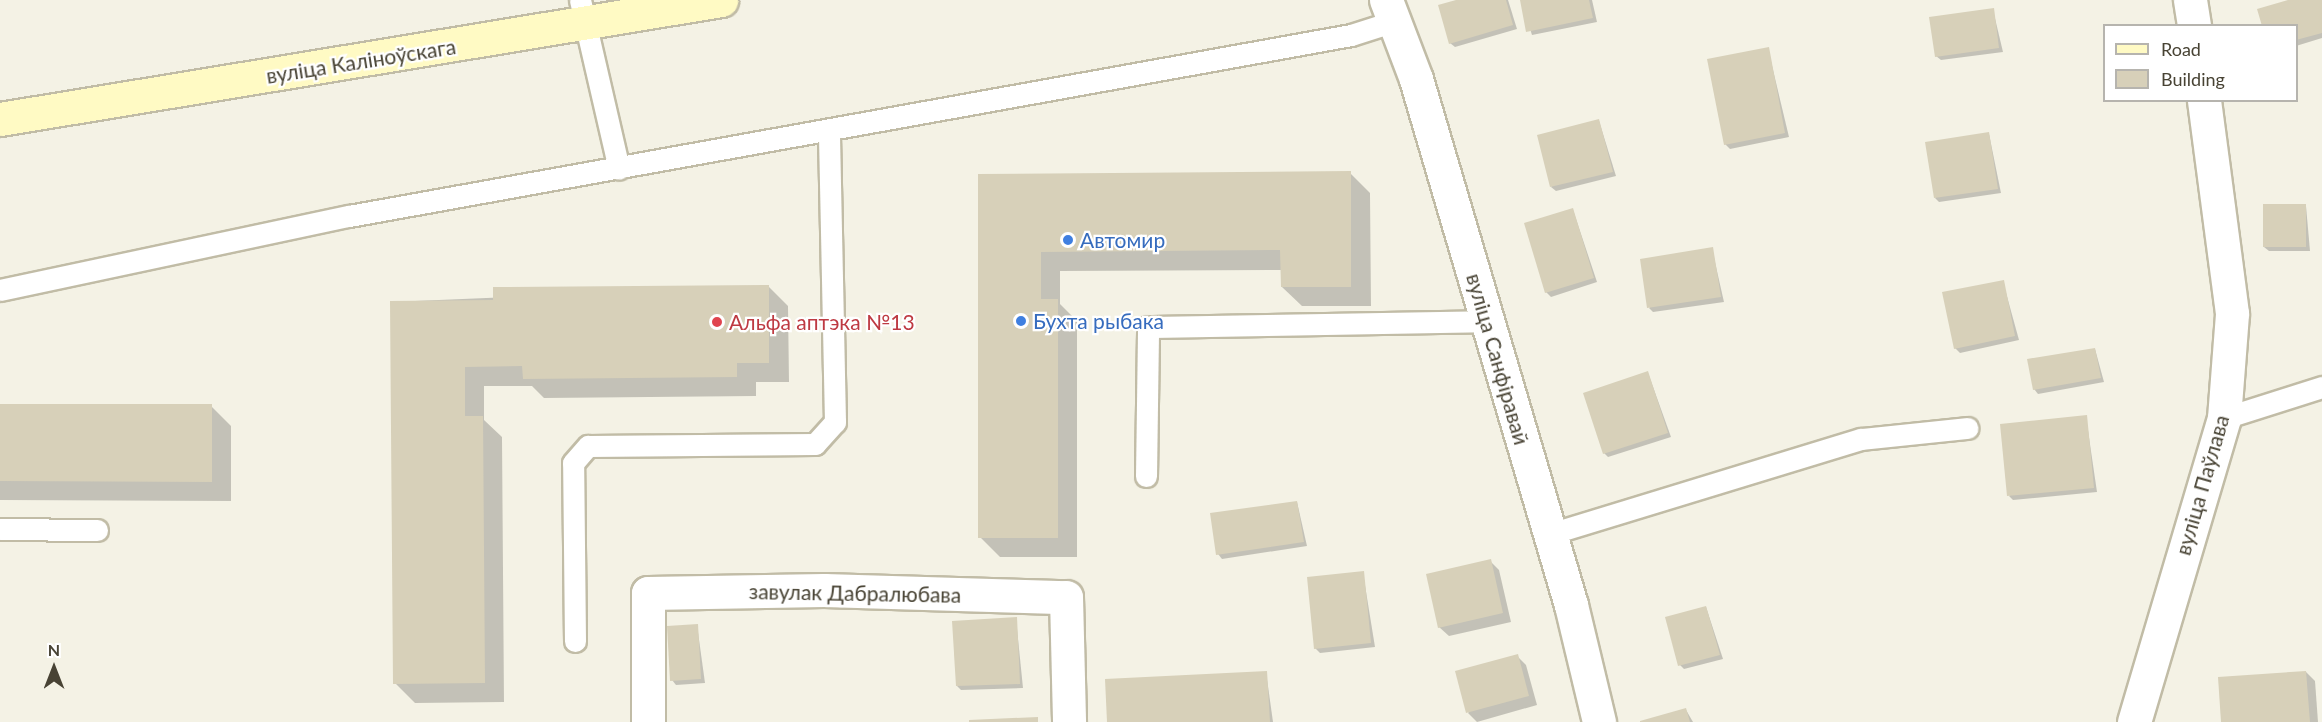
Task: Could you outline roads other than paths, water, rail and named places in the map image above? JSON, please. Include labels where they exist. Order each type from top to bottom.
[{"type":"main road","name":"вуліца Каліноўскага","points":[[0,119],[583,12],[721,0]]},
{"type":"street","points":[[2190,0],[2194,24]]},
{"type":"street","name":"вуліца Санфіравай","points":[[1390,11],[1487,321],[1550,534],[1599,722]]},
{"type":"street","name":"вуліца Паўлава","points":[[2134,722],[2224,418],[2232,313],[2204,102]]},
{"type":"street","name":"завулак Дабралюбава","points":[[648,722],[648,593],[824,590],[1066,597],[1070,722]]},
{"type":"lane","points":[[0,290],[349,216],[1351,35],[1390,11]]},
{"type":"lane","points":[[583,12],[619,169]]},
{"type":"lane","points":[[574,640],[573,463],[588,446],[815,444],[835,422],[829,131]]},
{"type":"lane","points":[[1146,476],[1148,327],[1487,321]]},
{"type":"lane","points":[[2224,418],[2322,387]]},
{"type":"lane","points":[[1550,534],[1861,439],[1967,428]]},
{"type":"lane","points":[[0,529],[97,530]]},
{"type":"place","name":"Автомир","points":[[1068,240]]},
{"type":"place","name":"Бухта рыбака","points":[[1021,321]]},
{"type":"place","name":"Альфа аптэка №13","points":[[717,322]]}]
